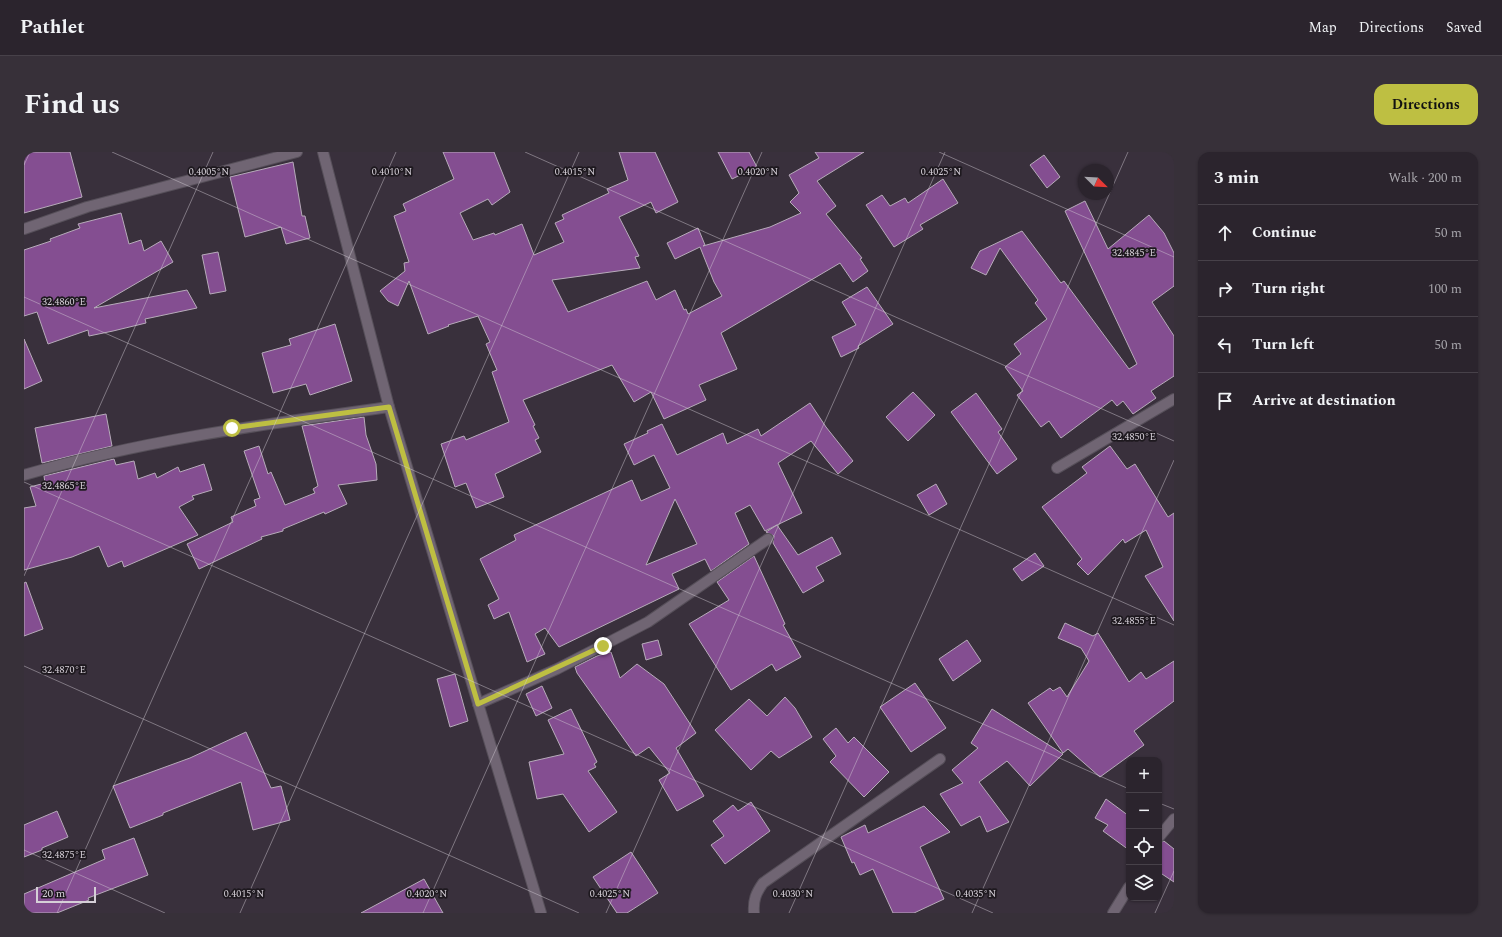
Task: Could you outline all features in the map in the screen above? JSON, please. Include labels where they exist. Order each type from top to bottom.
[{"type":"street","points":[[24,229],[87,207],[297,152]]},
{"type":"street","points":[[323,152],[389,407],[541,913]]},
{"type":"street","points":[[1057,468],[1174,399]]},
{"type":"street","points":[[24,475],[92,457],[232,428],[389,407]]},
{"type":"street","points":[[478,704],[577,659],[648,622],[768,539]]},
{"type":"street","points":[[754,913],[756,892],[763,883],[940,760]]},
{"type":"street","points":[[1162,833],[1174,819]]},
{"type":"street","points":[[1113,913],[1126,892]]},
{"type":"building","points":[[70,152],[82,197],[24,213],[24,153]]},
{"type":"building","points":[[443,152],[494,152],[510,192],[492,205],[488,199],[460,213],[473,240],[494,233],[495,235],[522,224],[534,255],[564,242],[555,223],[564,219],[562,215],[609,193],[607,189],[628,180],[619,152],[655,152],[678,202],[656,213],[651,202],[619,217],[639,256],[635,257],[640,268],[552,280],[568,312],[647,281],[656,300],[675,290],[684,310],[686,309],[688,314],[722,296],[714,282],[700,247],[675,259],[667,243],[698,228],[705,245],[703,246],[770,227],[801,213],[790,202],[799,193],[789,175],[819,158],[815,152],[864,152],[817,181],[836,206],[826,214],[862,258],[860,259],[868,271],[853,282],[840,263],[721,333],[737,369],[699,385],[706,400],[664,419],[651,392],[634,402],[612,365],[523,400],[535,425],[533,426],[539,438],[535,440],[541,452],[495,474],[504,497],[476,508],[466,483],[455,487],[441,444],[464,436],[466,440],[509,422],[492,372],[497,370],[486,344],[490,342],[478,316],[448,325],[449,326],[428,334],[409,281],[398,306],[388,301],[380,291],[405,271],[404,263],[409,262],[394,216],[406,211],[403,204],[454,179]]},
{"type":"building","points":[[718,152],[749,152],[757,167],[732,179]]},
{"type":"building","points":[[1044,155],[1060,177],[1047,188],[1030,165]]},
{"type":"building","points":[[293,162],[302,216],[305,216],[310,238],[286,244],[281,227],[245,237],[230,177]]},
{"type":"building","points":[[943,179],[958,203],[920,225],[923,229],[894,247],[866,205],[882,195],[890,206],[905,198],[908,203]]},
{"type":"building","points":[[1085,201],[1108,249],[1149,215],[1164,233],[1174,253],[1174,286],[1152,302],[1174,336],[1174,376],[1151,391],[1156,398],[1133,414],[1123,401],[1117,406],[1112,400],[1061,438],[1049,421],[1041,427],[1017,395],[1023,391],[1005,367],[1021,354],[1014,344],[1047,319],[1035,303],[1038,300],[1000,248],[986,275],[971,268],[980,251],[1022,231],[1061,283],[1064,281],[1129,369],[1137,364],[1065,211]]},
{"type":"building","points":[[121,213],[129,244],[141,240],[144,251],[161,241],[173,262],[94,308],[187,290],[197,308],[145,319],[146,323],[89,336],[88,330],[48,344],[37,312],[24,316],[24,250],[51,241],[50,239],[80,228],[78,224]]},
{"type":"building","points":[[218,252],[226,291],[210,294],[202,255]]},
{"type":"building","points":[[867,287],[893,324],[858,346],[859,348],[841,357],[832,337],[856,325],[842,302]]},
{"type":"building","points":[[335,324],[352,381],[310,395],[306,384],[273,393],[262,353],[291,345],[289,339]]},
{"type":"building","points":[[24,339],[42,381],[24,389]]},
{"type":"building","points":[[913,392],[935,415],[908,441],[886,417]]},
{"type":"building","points":[[976,393],[1002,429],[998,432],[1017,459],[997,474],[951,412]]},
{"type":"building","points":[[810,403],[826,427],[853,461],[838,474],[811,441],[778,463],[802,513],[765,531],[750,505],[735,513],[749,544],[711,571],[705,559],[672,574],[679,589],[559,647],[545,628],[535,634],[545,654],[527,662],[509,612],[494,619],[488,605],[499,599],[480,559],[516,540],[514,535],[632,480],[641,501],[670,488],[654,455],[634,465],[624,444],[648,433],[647,431],[662,424],[677,455],[723,433],[727,444],[758,429],[761,436]],"holes":[[[675,499],[697,544],[646,565]]]},
{"type":"building","points":[[106,414],[112,446],[42,463],[35,428]]},
{"type":"building","points":[[364,417],[366,435],[376,464],[377,480],[338,485],[347,504],[325,514],[324,512],[283,529],[283,531],[261,537],[262,539],[199,569],[187,544],[233,522],[231,517],[256,506],[254,500],[260,498],[244,451],[259,446],[268,474],[271,472],[285,505],[315,493],[313,489],[318,486],[302,426]]},
{"type":"building","points":[[1110,446],[1127,469],[1135,464],[1168,517],[1174,513],[1174,621],[1145,576],[1163,567],[1146,530],[1125,543],[1123,539],[1088,575],[1077,564],[1082,559],[1042,507],[1087,473],[1082,467]]},
{"type":"building","points":[[114,459],[116,465],[134,461],[138,479],[155,473],[157,478],[178,467],[180,472],[204,464],[212,490],[192,496],[194,499],[179,507],[198,535],[124,567],[122,561],[108,567],[99,546],[72,557],[24,570],[24,508],[36,506],[30,487],[45,483],[44,476]]},
{"type":"building","points":[[936,484],[947,504],[929,515],[917,495]]},
{"type":"building","points":[[777,525],[798,555],[832,537],[841,554],[816,567],[824,581],[803,593],[773,543],[774,536],[766,532]]},
{"type":"building","points":[[1035,553],[1044,566],[1022,581],[1013,569]]},
{"type":"building","points":[[754,556],[785,624],[783,625],[801,657],[776,671],[772,664],[731,690],[689,624],[729,600],[717,582]]},
{"type":"building","points":[[26,582],[43,629],[24,636],[24,583]]},
{"type":"building","points":[[1065,623],[1093,636],[1098,633],[1129,682],[1141,672],[1146,679],[1174,661],[1174,701],[1134,731],[1144,745],[1100,777],[1068,749],[1063,753],[1028,703],[1050,688],[1053,691],[1060,687],[1067,697],[1089,661],[1081,648],[1058,638]]},
{"type":"building","points":[[658,640],[662,655],[646,660],[642,644]]},
{"type":"building","points":[[967,640],[981,661],[953,681],[939,659]]},
{"type":"building","points":[[611,652],[620,678],[637,664],[664,684],[696,733],[676,748],[704,796],[677,811],[659,780],[670,773],[649,747],[636,756],[577,673],[575,667],[597,656]]},
{"type":"building","points":[[455,674],[468,721],[450,727],[437,679]]},
{"type":"building","points":[[915,683],[946,728],[911,752],[880,707]]},
{"type":"building","points":[[542,686],[552,708],[536,716],[526,694]]},
{"type":"building","points":[[785,697],[795,708],[812,737],[779,758],[771,751],[751,770],[715,730],[749,699],[767,716]]},
{"type":"building","points":[[571,709],[597,762],[594,764],[596,767],[588,771],[617,812],[589,832],[563,794],[537,799],[529,762],[564,754],[548,720]]},
{"type":"building","points":[[992,709],[1063,754],[1030,786],[1007,761],[979,782],[1009,822],[987,832],[980,816],[961,826],[940,794],[963,783],[952,770],[978,748],[971,743]]},
{"type":"building","points":[[836,728],[848,743],[854,737],[889,772],[864,797],[830,762],[836,756],[823,739]]},
{"type":"building","points":[[246,732],[271,788],[281,786],[290,820],[253,830],[241,782],[163,813],[163,815],[130,828],[113,786],[190,758]]},
{"type":"building","points":[[1106,799],[1126,814],[1126,848],[1103,831],[1108,825],[1095,818]]},
{"type":"building","points":[[751,802],[770,831],[725,864],[711,845],[724,836],[713,821],[733,805],[738,811]]},
{"type":"building","points":[[924,806],[950,832],[920,847],[944,899],[914,913],[893,913],[873,869],[860,875],[854,862],[852,863],[841,837],[865,825],[868,833]]},
{"type":"building","points":[[57,811],[68,837],[24,857],[24,825]]},
{"type":"building","points":[[134,838],[148,875],[88,898],[89,900],[57,913],[24,913],[24,894],[105,859],[102,850]]},
{"type":"building","points":[[1164,841],[1174,849],[1174,882],[1162,874],[1162,842]]},
{"type":"building","points":[[631,852],[658,893],[627,913],[617,913],[593,877]]},
{"type":"building","points":[[424,879],[443,913],[361,913]]},
{"type":"route","points":[[232,428],[389,407],[478,704],[557,669],[603,646]]}]
